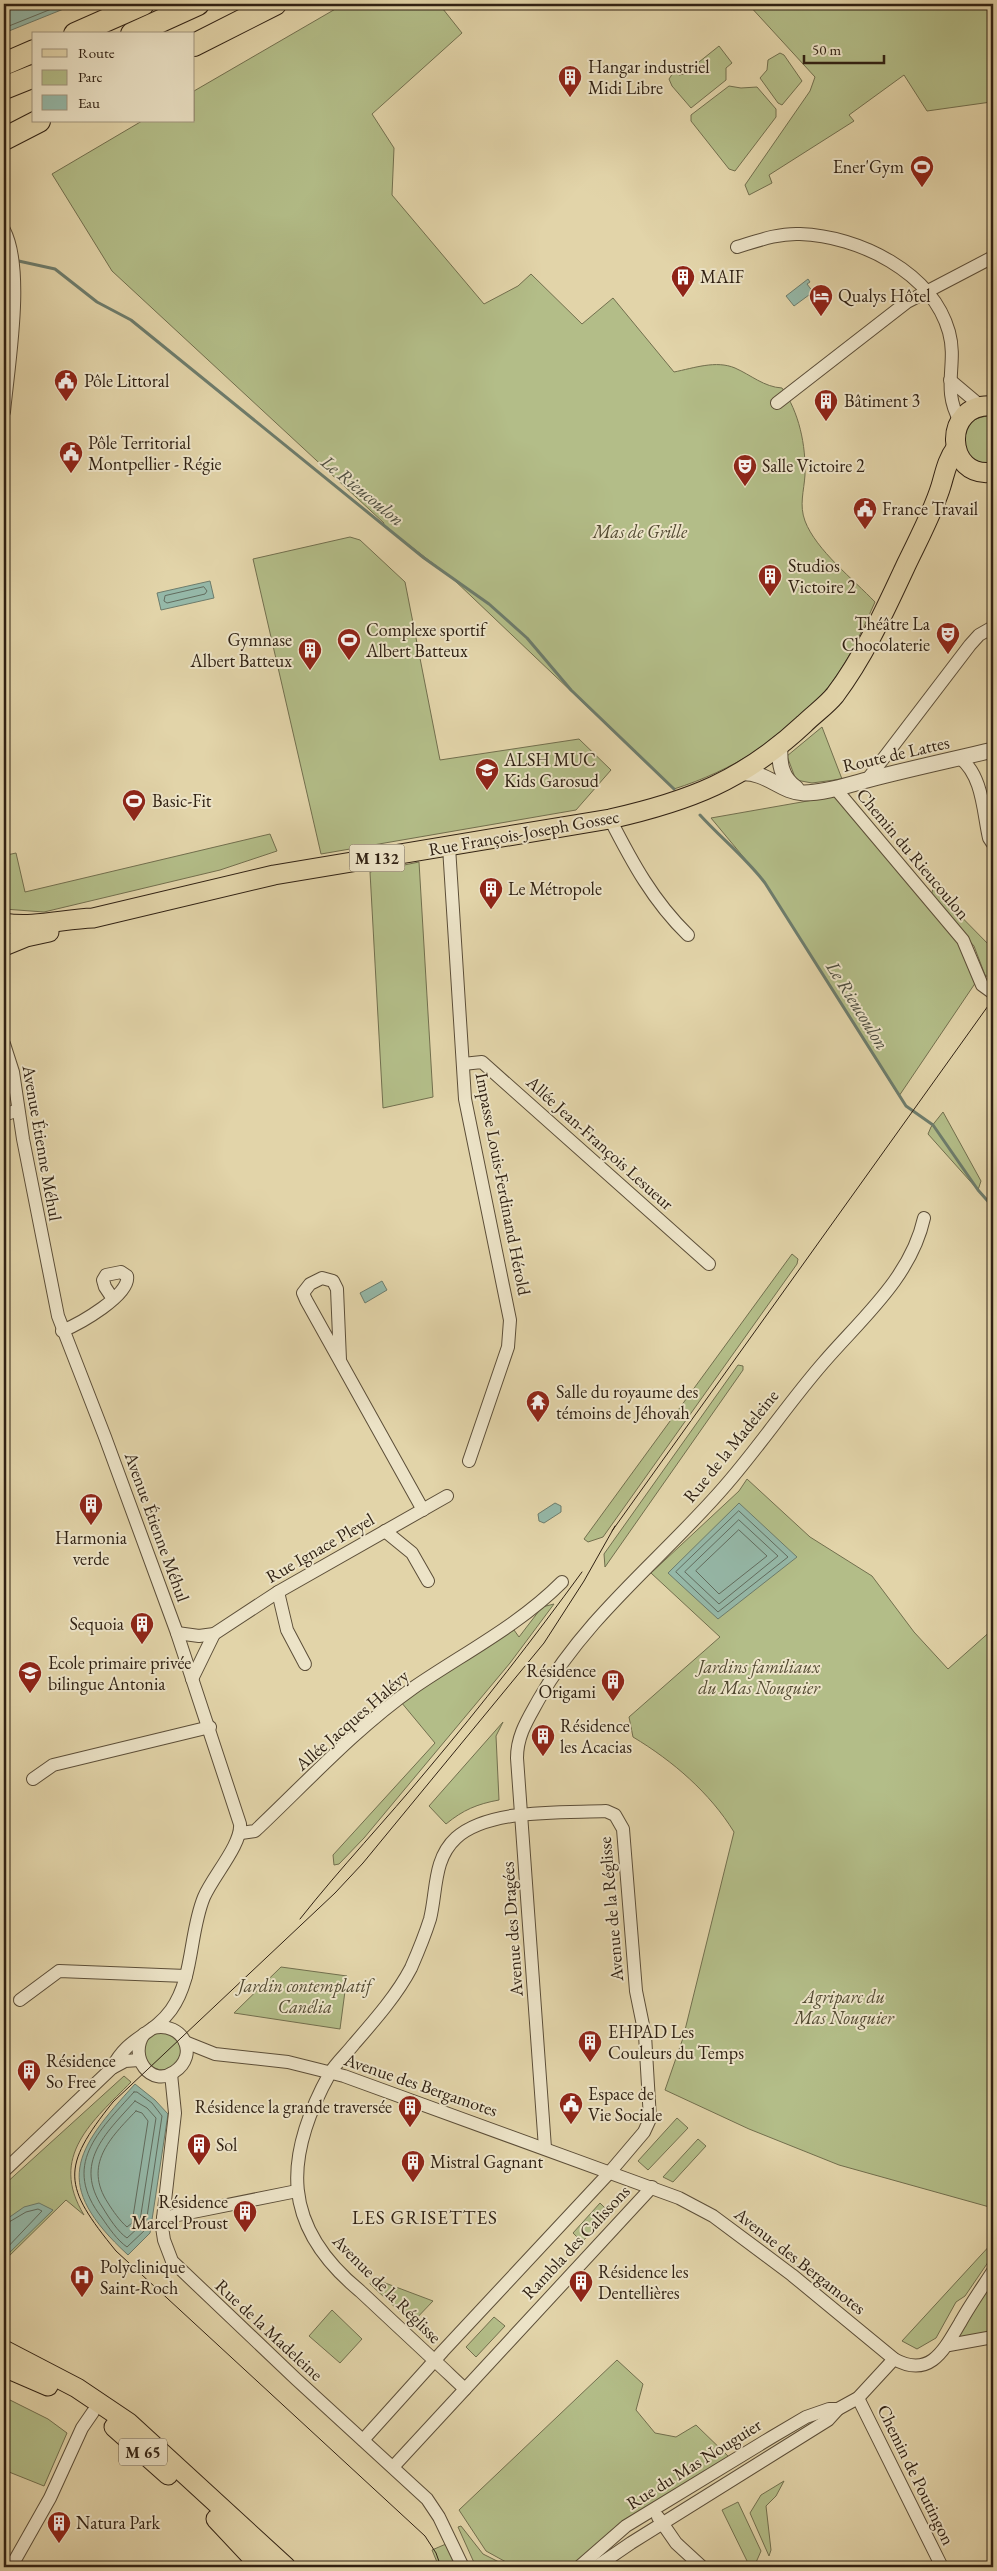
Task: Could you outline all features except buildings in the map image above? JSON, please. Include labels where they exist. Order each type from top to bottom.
[{"type":"highway","points":[[80,32],[143,4]]},
{"type":"highway","points":[[136,32],[198,4]]},
{"type":"highway","points":[[195,44],[275,4]]},
{"type":"highway","points":[[4,64],[32,52]]},
{"type":"highway","points":[[4,88],[32,77]]},
{"type":"highway","points":[[4,139],[37,122]]},
{"type":"main road","points":[[990,406],[970,411],[960,421],[955,434],[956,448],[964,463],[973,469],[993,472]]},
{"type":"main road","points":[[780,746],[834,696],[865,650],[941,487],[944,470],[956,448]]},
{"type":"main road","points":[[941,487],[973,469]]},
{"type":"main road","name":"M 132","points":[[740,773],[780,746]]},
{"type":"main road","name":"Rue François-Joseph Gossec","points":[[4,946],[12,942],[69,928],[93,918],[274,874],[449,847],[610,819],[662,807],[695,796],[740,773]]},
{"type":"main road","name":"Rue François-Joseph Gossec","points":[[4,923],[32,924],[93,918]]},
{"type":"main road","name":"M 65","points":[[4,2350],[77,2388],[129,2423],[286,2567]]},
{"type":"main road","name":"M 65","points":[[4,2366],[40,2382],[93,2412],[119,2431],[202,2505],[261,2567]]},
{"type":"street","points":[[4,230],[11,258],[12,318],[4,412]]},
{"type":"street","points":[[737,247],[768,237],[793,234],[843,240],[870,251],[927,290],[946,321],[950,335],[951,400],[960,421]]},
{"type":"street","points":[[777,403],[907,302],[993,256]]},
{"type":"street","points":[[950,380],[990,406]]},
{"type":"street","points":[[867,780],[970,645],[979,635],[993,627]]},
{"type":"street","points":[[780,746],[779,758],[782,773],[788,783],[806,793]]},
{"type":"street","name":"Route de Lattes","points":[[740,773],[750,772],[767,777],[793,792],[806,793],[835,788],[993,750]]},
{"type":"street","points":[[960,758],[971,767],[976,779],[989,838],[993,844]]},
{"type":"street","name":"Chemin du Rieucoulon","points":[[835,788],[963,940],[982,985],[993,993]]},
{"type":"street","points":[[610,819],[652,895],[666,914],[688,935]]},
{"type":"street","name":"Impasse Louis-Ferdinand Hérold","points":[[449,847],[465,1099],[510,1320],[508,1347],[469,1461]]},
{"type":"street","name":"Avenue Étienne Méhul","points":[[4,1044],[13,1072],[40,1232],[62,1331],[105,1437],[210,1727],[239,1816],[241,1833]]},
{"type":"street","name":"Allée Jean-François Lesueur","points":[[462,1064],[482,1062],[709,1264]]},
{"type":"street","points":[[4,1115],[18,1110]]},
{"type":"street","name":"Rue de la Madeleine","points":[[532,1711],[563,1661],[594,1622],[724,1487],[746,1461],[795,1394],[904,1270],[918,1242],[924,1218]]},
{"type":"street","points":[[340,1360],[338,1289],[333,1281],[322,1278],[310,1284],[303,1292],[340,1360],[423,1510]]},
{"type":"street","points":[[62,1331],[75,1326],[112,1299]]},
{"type":"street","name":"Rue Ignace Pleyel","points":[[214,1634],[278,1592],[447,1496]]},
{"type":"street","points":[[385,1531],[412,1553],[428,1581]]},
{"type":"street","name":"Allée Jacques Halévy","points":[[241,1833],[255,1831],[330,1758],[413,1688],[496,1636],[540,1603],[562,1582]]},
{"type":"street","points":[[278,1592],[287,1630],[304,1664]]},
{"type":"street","points":[[176,1633],[199,1636],[214,1634]]},
{"type":"street","points":[[192,1679],[214,1634]]},
{"type":"street","name":"Avenue des Dragées","points":[[532,1711],[517,1742],[545,2148]]},
{"type":"street","points":[[33,1778],[53,1765],[210,1727]]},
{"type":"street","name":"Avenue de la Réglisse","points":[[435,2361],[326,2257],[308,2229],[297,2191],[301,2144],[312,2113],[331,2072],[385,2005],[412,1966],[430,1918],[440,1862],[449,1846],[467,1830],[480,1823],[521,1815],[606,1810],[615,1815],[623,1829],[636,1991],[645,2035],[650,2118],[644,2132],[610,2172]]},
{"type":"street","points":[[112,2068],[120,2052],[128,2044],[148,2031],[171,2010],[186,1976],[200,1908],[213,1878],[241,1833]]},
{"type":"street","points":[[20,2000],[59,1971],[186,1976]]},
{"type":"street","points":[[171,2010],[174,2029],[185,2042],[184,2061],[170,2074],[153,2074],[139,2060],[138,2046],[148,2031],[167,2027],[174,2029]]},
{"type":"street","name":"Avenue des Bergamotes","points":[[185,2042],[215,2054],[288,2062],[331,2072],[610,2172]]},
{"type":"street","name":"Avenue des Bergamotes","points":[[184,2061],[215,2054]]},
{"type":"street","points":[[4,2172],[112,2068],[125,2061],[139,2060]]},
{"type":"street","name":"Rue de la Madeleine","points":[[170,2074],[175,2113],[163,2218],[164,2240],[178,2268],[433,2506],[463,2567]]},
{"type":"street","name":"Rambla des Calissons","points":[[363,2440],[610,2172],[652,2187],[393,2467]]},
{"type":"street","name":"Avenue des Bergamotes","points":[[652,2187],[714,2216],[792,2275],[894,2359]]},
{"type":"street","points":[[163,2218],[297,2191]]},
{"type":"street","points":[[894,2359],[906,2366],[927,2364],[949,2345],[959,2323],[993,2271]]},
{"type":"street","points":[[949,2345],[993,2337]]},
{"type":"street","name":"Rue du Mas Nouguier","points":[[596,2567],[828,2420],[838,2409],[858,2398],[894,2359]]},
{"type":"street","points":[[435,2361],[465,2389]]},
{"type":"street","name":"Chemin de Poutingon","points":[[858,2398],[942,2567]]},
{"type":"street","name":"Rue du Mas Nouguier","points":[[579,2567],[626,2526],[652,2510],[792,2425],[829,2409],[838,2409]]},
{"type":"street","points":[[9,2563],[50,2498],[82,2428],[93,2412]]},
{"type":"street","points":[[652,2510],[681,2548],[702,2567]]},
{"type":"green space","name":"Mas de Grille","points":[[344,4],[439,4],[462,33],[372,114],[394,148],[392,195],[484,304],[518,286],[531,274],[582,324],[613,298],[674,372],[713,365],[728,366],[763,383],[782,388],[797,418],[803,441],[805,475],[802,504],[805,521],[810,532],[826,554],[875,602],[840,670],[810,708],[793,724],[756,751],[716,773],[674,789],[452,578],[383,525],[384,523],[112,271],[52,174],[140,122],[195,122],[195,90]]},
{"type":"green space","points":[[748,4],[993,4],[991,102],[927,111],[904,75],[849,115],[854,121],[769,175],[772,183],[749,195],[745,185],[810,91],[815,77]]},
{"type":"green space","points":[[719,46],[732,63],[726,68],[726,80],[691,108],[672,86],[669,79],[675,70],[679,75],[684,74]]},
{"type":"green space","points":[[780,53],[784,55],[802,81],[782,105],[778,103],[760,78],[767,70],[768,60]]},
{"type":"green space","points":[[729,86],[741,88],[757,87],[776,109],[776,117],[735,171],[729,169],[691,121],[691,115]]},
{"type":"green space","points":[[993,415],[993,464],[980,462],[964,449],[969,424],[978,418]]},
{"type":"green space","name":"Complexe sportif Albert Batteux","points":[[350,537],[360,540],[405,582],[440,760],[579,739],[611,770],[576,810],[321,854],[253,559]]},
{"type":"green space","points":[[822,727],[842,779],[812,783],[796,780],[787,756]]},
{"type":"green space","points":[[836,796],[960,942],[976,982],[899,1096],[765,883],[711,818]]},
{"type":"green space","points":[[270,834],[277,851],[220,870],[44,912],[4,909],[4,844],[7,855],[16,853],[25,892]]},
{"type":"green space","points":[[419,862],[433,1097],[383,1108],[370,872]]},
{"type":"green space","points":[[933,888],[993,949],[993,981],[985,975],[974,946],[931,897]]},
{"type":"green space","points":[[943,1112],[981,1181],[978,1190],[928,1134]]},
{"type":"green space","points":[[792,1254],[798,1259],[797,1264],[603,1537],[588,1542],[584,1539]]},
{"type":"green space","points":[[738,1365],[743,1366],[743,1370],[605,1567],[604,1554]]},
{"type":"green space","name":"Agriparc du Mas Nouguier","points":[[747,1479],[810,1537],[872,1576],[914,1632],[948,1669],[993,1629],[993,2208],[839,2165],[749,2129],[665,2090],[683,2038],[734,1832],[702,1791],[662,1756],[633,1737],[629,1717],[720,1637],[651,1573],[739,1491]]},
{"type":"green space","points":[[554,1604],[510,1663],[364,1838],[339,1864],[334,1865],[333,1855],[435,1743],[401,1702],[415,1691],[514,1630],[519,1637],[542,1607]]},
{"type":"green space","points":[[503,1722],[496,1736],[499,1800],[471,1808],[446,1824],[429,1806]]},
{"type":"green space","name":"Jardin contemplatif Canélia","points":[[281,1967],[347,1976],[340,2029],[234,2013]]},
{"type":"green space","points":[[163,2032],[176,2038],[182,2051],[176,2064],[163,2070],[150,2064],[144,2051],[150,2038]]},
{"type":"green space","points":[[124,2076],[131,2082],[90,2126],[80,2141],[73,2157],[71,2175],[74,2194],[84,2215],[66,2200],[4,2261],[4,2185]]},
{"type":"green space","points":[[677,2118],[688,2128],[648,2170],[638,2161]]},
{"type":"green space","points":[[698,2139],[706,2146],[673,2182],[663,2177]]},
{"type":"green space","points":[[600,2203],[609,2212],[582,2242],[573,2233]]},
{"type":"green space","points":[[993,2242],[993,2255],[965,2296],[956,2302],[936,2338],[917,2349],[902,2341]]},
{"type":"green space","points":[[372,2278],[433,2301],[412,2323],[370,2284]]},
{"type":"green space","points":[[993,2279],[993,2331],[958,2338],[962,2325]]},
{"type":"green space","points":[[332,2310],[362,2339],[340,2363],[309,2336]]},
{"type":"green space","points":[[494,2317],[505,2326],[476,2357],[466,2347]]},
{"type":"green space","points":[[617,2360],[643,2384],[636,2410],[655,2433],[676,2437],[696,2425],[730,2458],[578,2567],[515,2567],[486,2551],[459,2510]]},
{"type":"green space","points":[[4,2397],[48,2419],[67,2433],[44,2486],[4,2470]]},
{"type":"green space","points":[[784,2481],[776,2496],[766,2506],[771,2550],[769,2556],[750,2513],[761,2495]]},
{"type":"green space","points":[[738,2502],[761,2551],[754,2567],[750,2567],[722,2510]]},
{"type":"green space","points":[[461,2526],[483,2554],[509,2567],[476,2567],[458,2527]]},
{"type":"green space","points":[[446,2544],[457,2567],[439,2567],[432,2550]]},
{"type":"water","points":[[4,4],[76,4],[4,33]]},
{"type":"water","points":[[808,279],[810,282],[807,284],[813,292],[794,306],[786,296]]},
{"type":"water","points":[[210,581],[214,598],[161,610],[157,593]]},
{"type":"water","points":[[382,1281],[387,1290],[365,1303],[360,1293]]},
{"type":"water","points":[[555,1503],[561,1506],[561,1512],[544,1523],[539,1521],[538,1514]]},
{"type":"water","points":[[739,1503],[797,1557],[718,1619],[668,1573]]},
{"type":"water","points":[[135,2084],[155,2100],[168,2114],[150,2233],[128,2255],[104,2230],[88,2208],[80,2187],[80,2168],[86,2149],[97,2129]]},
{"type":"water","points":[[39,2203],[53,2210],[4,2258],[4,2221],[24,2207]]},
{"type":"waterway","name":"Le Rieucoulon","points":[[14,260],[55,269],[97,302],[131,320],[424,558],[489,604],[527,638],[571,690],[674,789]]},
{"type":"waterway","name":"Le Rieucoulon","points":[[700,815],[750,865],[765,883],[906,1106],[933,1125],[978,1190],[993,1207]]},
{"type":"tram line","points":[[612,1531],[993,999]]},
{"type":"tram line","points":[[441,2567],[436,2553],[425,2536],[116,2251],[98,2229],[78,2193],[75,2177],[77,2161],[84,2144],[113,2102],[335,1893],[363,1863],[544,1643],[584,1581],[615,1526]]},
{"type":"tram line","points":[[300,1919],[468,1721],[582,1572]]},
{"type":"place","name":"Hangar industriel Midi Libre","points":[[570,98]]},
{"type":"place","name":"Ener'Gym","points":[[922,188]]},
{"type":"place","name":"MAIF","points":[[683,298]]},
{"type":"place","name":"Qualys Hôtel","points":[[821,317]]},
{"type":"place","name":"Pôle Littoral","points":[[66,402]]},
{"type":"place","name":"Bâtiment 3","points":[[826,422]]},
{"type":"place","name":"Pôle Territorial Montpellier - Régie","points":[[71,474]]},
{"type":"place","name":"Salle Victoire 2","points":[[745,487]]},
{"type":"place","name":"France Travail","points":[[865,530]]},
{"type":"place","name":"Studios Victoire 2","points":[[770,597]]},
{"type":"place","name":"Théâtre La Chocolaterie","points":[[948,655]]},
{"type":"place","name":"Complexe sportif Albert Batteux","points":[[349,661]]},
{"type":"place","name":"Gymnase Albert Batteux","points":[[310,671]]},
{"type":"place","name":"ALSH MUC Kids Garosud","points":[[487,791]]},
{"type":"place","name":"Basic-Fit","points":[[134,822]]},
{"type":"place","name":"Le Métropole","points":[[491,910]]},
{"type":"place","name":"Salle du royaume des témoins de Jéhovah","points":[[538,1423]]},
{"type":"place","name":"Harmonia verde","points":[[91,1526]]},
{"type":"place","name":"Sequoia","points":[[142,1645]]},
{"type":"place","name":"Ecole primaire privée bilingue Antonia","points":[[30,1694]]},
{"type":"place","name":"Résidence Origami","points":[[613,1702]]},
{"type":"place","name":"Résidence les Acacias","points":[[543,1757]]},
{"type":"place","name":"EHPAD Les Couleurs du Temps","points":[[590,2063]]},
{"type":"place","name":"Résidence So Free","points":[[29,2092]]},
{"type":"place","name":"Espace de Vie Sociale","points":[[571,2125]]},
{"type":"place","name":"Résidence la grande traversée","points":[[410,2128]]},
{"type":"place","name":"Sol","points":[[199,2166]]},
{"type":"place","name":"Mistral Gagnant","points":[[413,2183]]},
{"type":"place","name":"Résidence Marcel Proust","points":[[245,2233]]},
{"type":"place","name":"Polyclinique Saint-Roch","points":[[82,2298]]},
{"type":"place","name":"Résidence les Dentellières","points":[[581,2303]]},
{"type":"place","name":"Natura Park","points":[[59,2544]]},
{"type":"district","name":"LES GRISETTES","points":[[425,2217]]},
{"type":"park label","name":"Jardins familiaux du Mas Nouguier","points":[[759,1677]]}]
